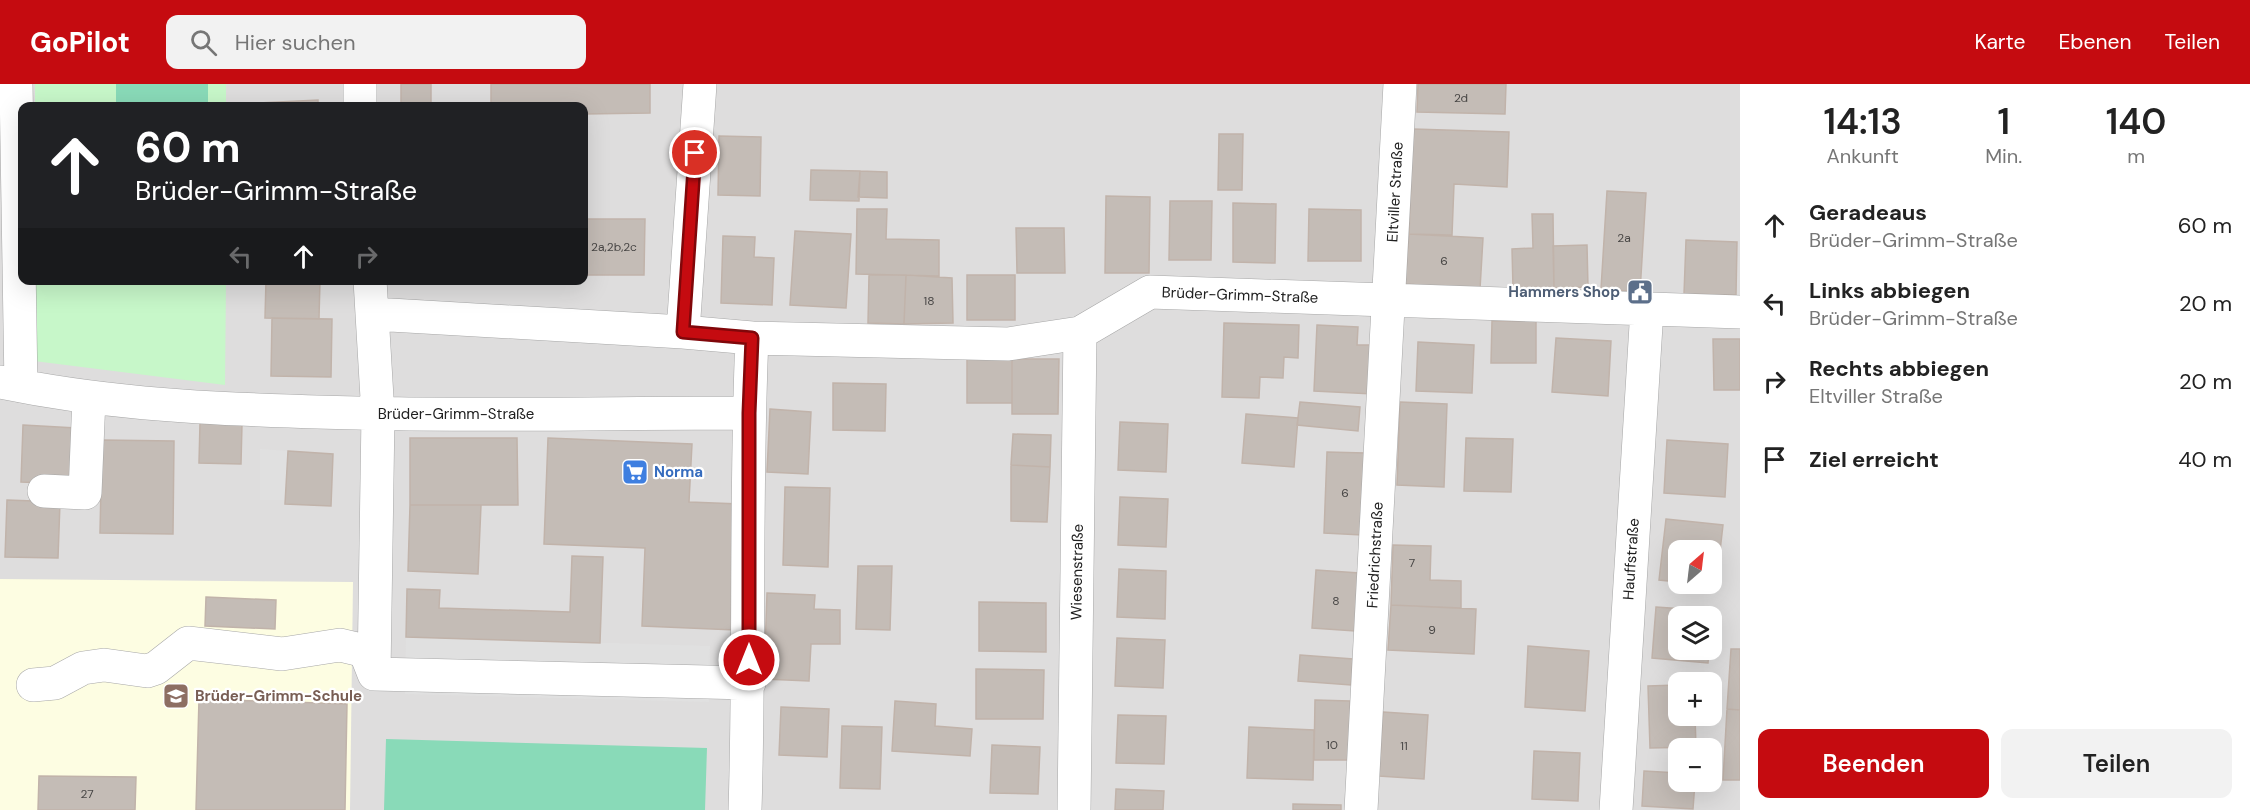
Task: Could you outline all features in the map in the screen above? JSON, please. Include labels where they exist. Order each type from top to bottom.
[{"type":"street","name":"Brüder-Grimm-Straße","points":[[16,84],[10,384],[89,398],[218,409],[378,415],[749,413]]},
{"type":"street","points":[[360,84],[360,102]]},
{"type":"street","points":[[683,332],[700,84]]},
{"type":"street","name":"Eltviller Straße","points":[[1390,299],[1400,84]]},
{"type":"street","points":[[370,285],[378,415],[374,674]]},
{"type":"street","name":"Brüder-Grimm-Straße","points":[[373,314],[752,338],[1008,344],[1080,333],[1150,292],[1740,312]]},
{"type":"street","name":"Friedrichstraße","points":[[1361,810],[1390,299]]},
{"type":"street","name":"Hauffstraße","points":[[1616,810],[1647,309]]},
{"type":"street","name":"Wiesenstraße","points":[[1074,810],[1080,333]]},
{"type":"street","points":[[745,810],[749,683],[749,413],[752,338]]},
{"type":"street","points":[[44,491],[85,493],[89,398]]},
{"type":"street","points":[[33,685],[55,683],[82,668],[104,665],[147,671],[156,668],[188,644],[282,654],[340,645],[365,651],[374,674]]},
{"type":"street","points":[[374,674],[749,683]]},
{"type":"shaded area","points":[[0,84],[1740,84],[1740,810],[0,810]]},
{"type":"shaded area","points":[[260,449],[288,451],[285,500],[260,500]]},
{"type":"shaded area","name":"Brüder-Grimm-Schule","points":[[0,579],[353,582],[350,810],[0,810]]},
{"type":"shaded area","points":[[406,637],[710,646],[709,702],[405,694]]},
{"type":"green space","points":[[35,84],[226,84],[226,102],[35,102]]},
{"type":"green space","points":[[116,84],[208,84],[208,102],[116,102]]},
{"type":"green space","points":[[34,285],[226,285],[225,385],[34,361]]},
{"type":"green space","points":[[386,739],[707,748],[705,810],[384,810]]},
{"type":"building","points":[[401,84],[431,84],[431,102],[401,102]]},
{"type":"building","points":[[491,84],[650,84],[650,113],[588,114],[588,102],[491,102]]},
{"type":"building","points":[[1418,84],[1506,84],[1505,114],[1417,112]]},
{"type":"building","points":[[318,100],[318,102],[279,102]]},
{"type":"building","points":[[1413,129],[1509,132],[1507,187],[1454,184],[1452,235],[1409,234]]},
{"type":"building","points":[[1219,134],[1243,134],[1242,190],[1218,190]]},
{"type":"building","points":[[719,136],[761,137],[760,196],[718,195]]},
{"type":"building","points":[[811,170],[860,171],[859,201],[810,200]]},
{"type":"building","points":[[860,171],[887,172],[887,198],[858,197]]},
{"type":"building","points":[[1607,191],[1646,193],[1640,292],[1601,289]]},
{"type":"building","points":[[1106,196],[1150,197],[1149,273],[1105,273]]},
{"type":"building","points":[[1170,201],[1212,201],[1211,260],[1169,260]]},
{"type":"building","points":[[1233,203],[1276,204],[1275,263],[1233,262]]},
{"type":"building","points":[[857,209],[887,209],[886,239],[939,240],[939,276],[856,274]]},
{"type":"building","points":[[1309,209],[1361,210],[1361,261],[1308,261]]},
{"type":"building","points":[[1532,214],[1553,214],[1554,288],[1513,288],[1512,249],[1533,248]]},
{"type":"building","points":[[588,219],[645,219],[644,275],[588,275]]},
{"type":"building","points":[[1016,228],[1064,228],[1065,273],[1017,273]]},
{"type":"building","points":[[795,231],[851,234],[846,308],[790,305]]},
{"type":"building","points":[[1409,234],[1483,238],[1480,289],[1405,284]]},
{"type":"building","points":[[723,236],[755,237],[754,257],[774,258],[772,305],[721,303]]},
{"type":"building","points":[[1686,240],[1737,242],[1736,295],[1684,294]]},
{"type":"building","points":[[1587,245],[1588,287],[1554,288],[1553,246]]},
{"type":"building","points":[[869,275],[906,275],[904,324],[868,323]]},
{"type":"building","points":[[906,275],[952,278],[953,323],[904,324]]},
{"type":"building","points":[[967,275],[1015,275],[1015,320],[967,320]]},
{"type":"building","points":[[266,285],[320,285],[319,319],[265,318]]},
{"type":"building","points":[[272,318],[332,319],[331,377],[271,376]]},
{"type":"building","points":[[1492,321],[1536,321],[1536,363],[1491,363]]},
{"type":"building","points":[[1224,323],[1299,325],[1298,358],[1284,357],[1283,378],[1260,377],[1259,398],[1222,397]]},
{"type":"building","points":[[1317,325],[1358,327],[1357,345],[1375,345],[1373,394],[1314,391]]},
{"type":"building","points":[[1556,338],[1611,341],[1608,396],[1552,392]]},
{"type":"building","points":[[1713,339],[1740,339],[1740,390],[1714,390]]},
{"type":"building","points":[[1418,342],[1474,345],[1472,393],[1416,391]]},
{"type":"building","points":[[967,359],[1012,359],[1012,403],[967,403]]},
{"type":"building","points":[[1012,359],[1059,359],[1058,414],[1012,414]]},
{"type":"building","points":[[833,383],[886,384],[885,431],[833,430]]},
{"type":"building","points":[[1300,402],[1360,407],[1358,431],[1297,425]]},
{"type":"building","points":[[1400,402],[1447,404],[1444,487],[1397,485]]},
{"type":"building","points":[[770,409],[811,412],[808,474],[767,472]]},
{"type":"building","points":[[1246,414],[1298,418],[1294,467],[1242,463]]},
{"type":"building","points":[[1120,422],[1168,424],[1166,472],[1118,470]]},
{"type":"building","points":[[200,423],[242,424],[241,464],[199,463]]},
{"type":"building","points":[[23,425],[76,428],[74,484],[21,482]]},
{"type":"building","points":[[1013,434],[1051,435],[1050,467],[1011,465]]},
{"type":"building","points":[[410,438],[517,438],[518,505],[410,505]]},
{"type":"building","points":[[548,438],[692,444],[689,502],[740,504],[735,630],[642,626],[645,548],[544,544]]},
{"type":"building","points":[[1466,438],[1513,439],[1511,492],[1464,491]]},
{"type":"building","points":[[102,440],[174,441],[173,534],[100,533]]},
{"type":"building","points":[[1667,440],[1728,444],[1725,497],[1664,493]]},
{"type":"building","points":[[288,451],[333,454],[331,506],[285,504]]},
{"type":"building","points":[[1327,452],[1365,453],[1362,535],[1324,533]]},
{"type":"building","points":[[1011,465],[1050,467],[1047,522],[1011,521]]},
{"type":"building","points":[[785,487],[830,488],[828,567],[783,565]]},
{"type":"building","points":[[1120,497],[1168,499],[1166,547],[1118,545]]},
{"type":"building","points":[[7,500],[60,502],[58,558],[5,557]]},
{"type":"building","points":[[410,505],[481,505],[478,574],[408,571]]},
{"type":"building","points":[[1666,519],[1723,525],[1721,540],[1668,540],[1668,581],[1659,580]]},
{"type":"building","points":[[1393,545],[1431,546],[1430,580],[1461,581],[1461,608],[1391,605]]},
{"type":"building","points":[[572,556],[603,557],[600,643],[406,637],[407,589],[440,590],[439,608],[570,612]]},
{"type":"building","points":[[858,566],[892,566],[890,630],[856,629]]},
{"type":"building","points":[[1119,569],[1166,571],[1165,619],[1117,617]]},
{"type":"building","points":[[1316,570],[1359,573],[1355,631],[1312,628]]},
{"type":"building","points":[[767,593],[815,595],[814,609],[840,610],[840,644],[811,644],[809,681],[764,679]]},
{"type":"building","points":[[206,597],[276,600],[275,629],[205,626]]},
{"type":"building","points":[[979,602],[1046,603],[1046,652],[979,651]]},
{"type":"building","points":[[1391,605],[1476,609],[1474,654],[1388,650]]},
{"type":"building","points":[[1656,607],[1668,608],[1668,659],[1652,658]]},
{"type":"building","points":[[1117,638],[1165,640],[1163,688],[1115,686]]},
{"type":"building","points":[[1528,646],[1589,651],[1585,711],[1525,707]]},
{"type":"building","points":[[1731,649],[1740,649],[1740,710],[1727,709]]},
{"type":"building","points":[[1300,655],[1353,659],[1351,685],[1298,681]]},
{"type":"building","points":[[1674,660],[1708,660],[1708,663]]},
{"type":"building","points":[[976,669],[1044,670],[1043,719],[976,719]]},
{"type":"building","points":[[1668,685],[1668,726],[1695,726],[1696,738],[1668,738],[1668,748],[1650,748],[1648,686]]},
{"type":"building","points":[[199,699],[347,704],[345,810],[196,810]]},
{"type":"building","points":[[1315,700],[1350,701],[1350,760],[1314,760]]},
{"type":"building","points":[[895,701],[936,704],[935,726],[972,729],[970,756],[892,751]]},
{"type":"building","points":[[781,707],[829,709],[827,757],[779,755]]},
{"type":"building","points":[[1727,709],[1740,710],[1740,780],[1723,780]]},
{"type":"building","points":[[1383,712],[1428,715],[1424,779],[1379,776]]},
{"type":"building","points":[[1118,715],[1166,716],[1164,764],[1116,763]]},
{"type":"building","points":[[842,726],[882,727],[880,789],[840,788]]},
{"type":"building","points":[[1249,727],[1314,730],[1313,780],[1247,778]]},
{"type":"building","points":[[992,745],[1040,747],[1038,794],[990,793]]},
{"type":"building","points":[[1534,751],[1580,753],[1578,801],[1532,799]]},
{"type":"building","points":[[1644,771],[1668,772],[1668,792],[1694,792],[1693,809],[1642,806]]},
{"type":"building","points":[[39,776],[136,777],[135,810],[38,810]]},
{"type":"building","points":[[1116,789],[1164,791],[1163,810],[1115,810]]},
{"type":"building","points":[[1293,804],[1341,805],[1341,810],[1293,810]]},
{"type":"place","name":"Hammers Shop","points":[[1640,292]]},
{"type":"place","name":"Norma","points":[[635,472]]},
{"type":"place","name":"Brüder-Grimm-Schule","points":[[176,696]]},
{"type":"route","points":[[695,153],[683,332],[752,338],[749,413],[749,660]]}]
